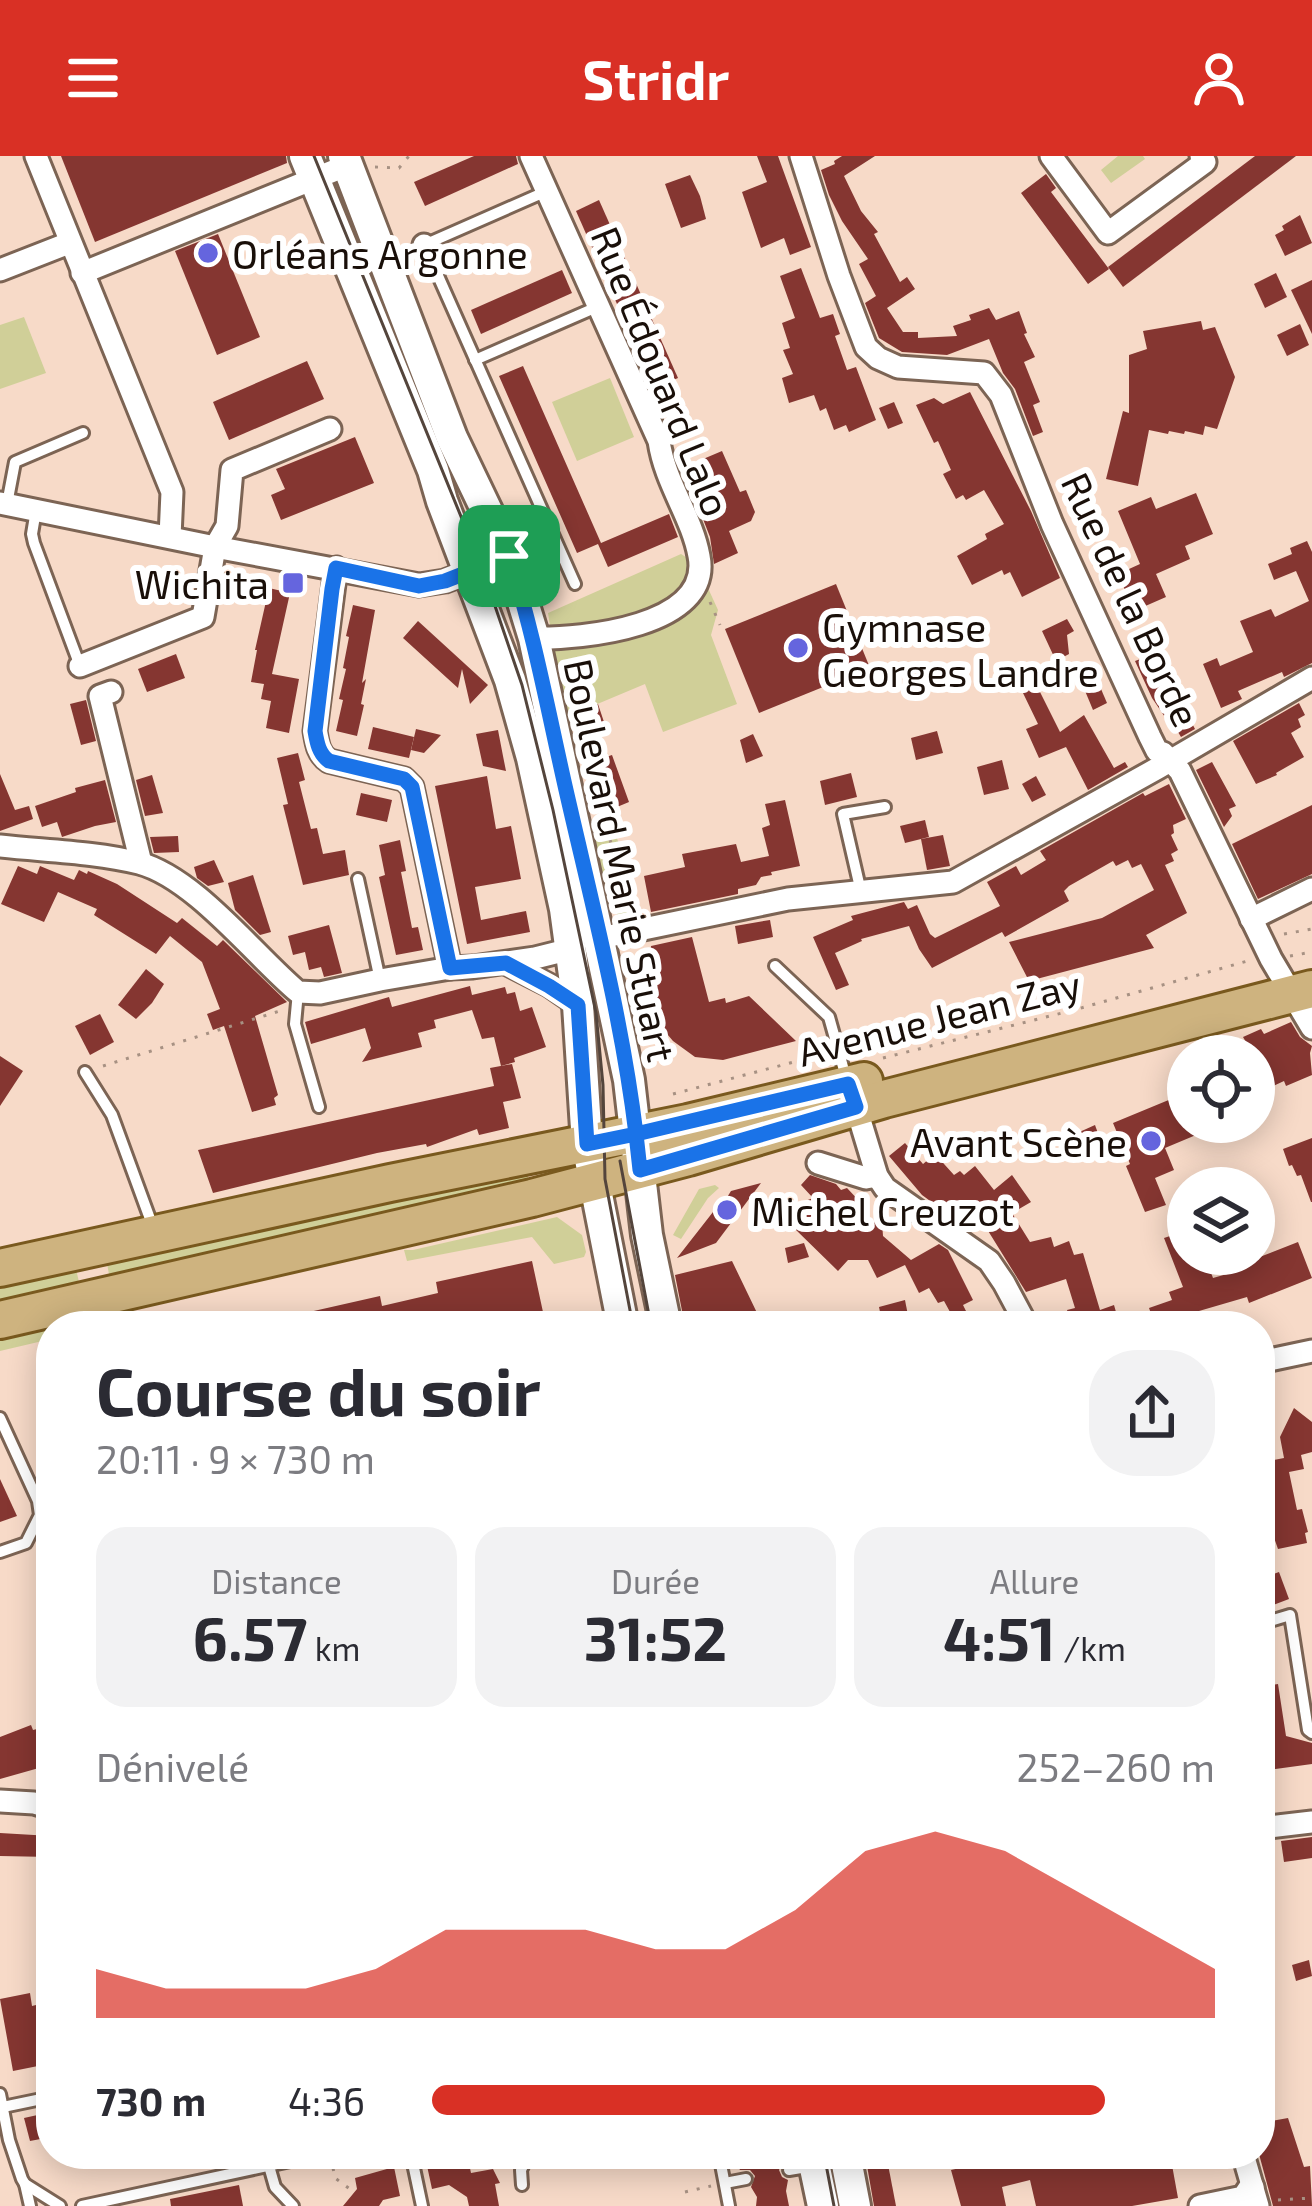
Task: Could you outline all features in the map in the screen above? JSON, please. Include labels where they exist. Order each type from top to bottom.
[{"type":"main road","name":"Boulevard Marie Stuart","points":[[356,163],[452,438],[509,556],[534,638],[629,1080],[647,1235],[663,1311]]},
{"type":"main road","name":"Boulevard Marie Stuart","points":[[310,168],[433,470],[524,727],[565,909],[592,1182],[620,1311]]},
{"type":"main road","name":"Avenue Jean Zay","points":[[56,1311],[592,1182],[638,1152],[852,1076],[1293,976]]},
{"type":"main road","name":"Avenue Jean Zay","points":[[0,1268],[587,1144],[638,1152]]},
{"type":"main road","points":[[88,1249],[99,1304]]},
{"type":"main road","name":"Avenue Jean Zay","points":[[0,1320],[36,1314]]},
{"type":"main road","points":[[823,2206],[824,2169]]},
{"type":"main road","points":[[830,2169],[855,2206]]},
{"type":"street","points":[[36,156],[172,492],[170,537]]},
{"type":"street","name":"Rue Édouard Lalo","points":[[531,156],[659,440],[662,463],[699,554],[700,578],[684,601],[653,619],[564,639],[534,638]]},
{"type":"street","name":"Rue de la Borde","points":[[801,156],[866,347],[898,367],[984,373],[1001,395],[1052,524],[1150,737],[1157,751],[1180,772],[1251,919],[1293,976],[1312,1028]]},
{"type":"street","points":[[1051,156],[1108,233],[1205,161],[1201,156]]},
{"type":"street","points":[[82,273],[310,168],[356,163]]},
{"type":"street","points":[[0,270],[69,242]]},
{"type":"street","points":[[424,245],[435,268]]},
{"type":"street","points":[[80,666],[203,617],[215,548],[227,526],[232,470],[330,429]]},
{"type":"street","points":[[4,503],[419,586],[509,556]]},
{"type":"street","points":[[336,568],[316,743],[329,761],[404,779],[412,787],[450,968]]},
{"type":"street","points":[[600,938],[788,899],[953,882],[1312,678]]},
{"type":"street","points":[[111,692],[100,696],[141,863]]},
{"type":"street","points":[[0,846],[141,863],[168,875],[297,998],[571,949]]},
{"type":"street","points":[[1251,919],[1312,890]]},
{"type":"street","points":[[506,963],[578,1005]]},
{"type":"street","points":[[852,1076],[877,1175],[885,1188],[989,1261],[1019,1311]]},
{"type":"street","points":[[818,1163],[866,1178],[877,1175]]},
{"type":"street","points":[[1275,1359],[1312,1351]]},
{"type":"street","points":[[0,1801],[36,1804]]},
{"type":"street","points":[[1275,1826],[1312,1822]]},
{"type":"street","points":[[1200,2206],[1258,2198],[1249,2169]]},
{"type":"lane","points":[[424,245],[547,191]]},
{"type":"lane","points":[[435,268],[575,584]]},
{"type":"lane","points":[[475,360],[600,305]]},
{"type":"lane","points":[[4,503],[15,462],[83,434]]},
{"type":"lane","points":[[36,510],[34,543],[80,666]]},
{"type":"lane","points":[[861,892],[843,814],[885,807]]},
{"type":"lane","points":[[358,879],[380,980]]},
{"type":"lane","points":[[775,966],[829,1017],[852,1076]]},
{"type":"lane","points":[[297,998],[295,1024],[319,1107]]},
{"type":"lane","points":[[85,1072],[112,1115],[154,1234]]},
{"type":"lane","points":[[0,1418],[36,1497]]},
{"type":"lane","points":[[0,1552],[26,1543],[36,1524]]},
{"type":"lane","points":[[1275,1620],[1290,1615],[1312,1733]]},
{"type":"lane","points":[[30,2206],[26,2185],[4,2142],[1,2100],[36,2098]]},
{"type":"lane","points":[[82,2206],[248,2169]]},
{"type":"lane","points":[[270,2169],[275,2187],[292,2206]]},
{"type":"lane","points":[[414,2169],[422,2206]]},
{"type":"lane","points":[[522,2169],[522,2185]]},
{"type":"lane","points":[[722,2169],[729,2206]]},
{"type":"lane","points":[[725,2183],[746,2179]]},
{"type":"lane","points":[[26,2185],[60,2206]]},
{"type":"path","points":[[356,163],[399,169],[410,156]]},
{"type":"path","points":[[700,578],[720,625]]},
{"type":"path","points":[[608,834],[640,929]]},
{"type":"path","points":[[1283,934],[1312,929]]},
{"type":"path","points":[[673,1094],[852,1076],[1240,962],[1293,976],[1312,952]]},
{"type":"path","points":[[85,1072],[297,998]]},
{"type":"path","points":[[332,2169],[335,2178],[354,2192]]},
{"type":"path","points":[[685,2192],[725,2183]]},
{"type":"path","points":[[1258,2198],[1312,2198]]},
{"type":"shaded area","points":[[1118,156],[1145,159],[1111,183],[1101,170]]},
{"type":"shaded area","points":[[24,317],[46,373],[0,389],[0,325]]},
{"type":"shaded area","points":[[610,378],[634,437],[577,461],[552,402]]},
{"type":"shaded area","points":[[681,554],[697,564],[718,610],[711,635],[737,704],[663,732],[645,684],[564,718],[548,613]]},
{"type":"shaded area","points":[[613,826],[642,915],[620,920],[589,835]]},
{"type":"shaded area","points":[[527,1172],[529,1182],[111,1285],[105,1253]]},
{"type":"shaded area","points":[[719,1188],[681,1239],[673,1235],[699,1189]]},
{"type":"shaded area","points":[[557,1217],[582,1235],[584,1257],[554,1264],[532,1237],[407,1261],[404,1250],[413,1250]]},
{"type":"shaded area","points":[[74,1260],[81,1291],[0,1310],[0,1277]]},
{"type":"shaded area","points":[[36,1332],[36,1343],[0,1351],[0,1339]]},
{"type":"building","points":[[61,156],[286,156],[287,163],[95,242]]},
{"type":"building","points":[[474,156],[516,156],[518,164],[425,206],[414,182]]},
{"type":"building","points":[[757,156],[778,156],[811,247],[790,255],[784,238],[761,248],[742,192],[767,182]]},
{"type":"building","points":[[842,156],[875,156],[844,176],[861,211],[878,232],[874,234],[900,282],[907,277],[915,289],[887,308],[903,332],[918,332],[918,338],[957,336],[953,326],[971,320],[969,315],[989,308],[996,320],[1019,311],[1035,357],[1024,362],[1040,402],[1033,405],[1043,432],[1033,436],[989,339],[947,355],[902,352],[879,338],[865,303],[876,296],[859,264],[868,259],[842,221],[821,170]]},
{"type":"building","points":[[1255,156],[1296,156],[1123,287],[1108,267]]},
{"type":"building","points":[[1046,174],[1056,188],[1051,192],[1109,269],[1088,284],[1021,193]]},
{"type":"building","points":[[690,175],[706,219],[681,228],[665,184]]},
{"type":"building","points":[[599,200],[678,378],[654,388],[576,211]]},
{"type":"building","points":[[1300,215],[1312,243],[1285,256],[1275,235]]},
{"type":"building","points":[[218,234],[260,337],[217,355],[175,251]]},
{"type":"building","points":[[801,268],[820,318],[833,314],[847,370],[856,367],[876,420],[849,432],[846,425],[834,430],[826,408],[820,411],[814,395],[789,403],[782,378],[793,374],[783,350],[790,348],[782,323],[795,318],[780,276]]},
{"type":"building","points":[[562,270],[572,293],[481,334],[471,310]]},
{"type":"building","points":[[1276,273],[1287,297],[1265,308],[1254,284]]},
{"type":"building","points":[[1312,280],[1312,334],[1291,290]]},
{"type":"building","points":[[1201,321],[1203,330],[1215,327],[1235,377],[1217,429],[1205,426],[1203,435],[1149,430],[1138,486],[1106,479],[1123,411],[1129,413],[1129,355],[1147,349],[1143,331]]},
{"type":"building","points":[[1300,324],[1309,345],[1287,356],[1277,335]]},
{"type":"building","points":[[307,361],[324,399],[229,440],[213,402]]},
{"type":"building","points":[[523,366],[601,543],[669,514],[678,537],[608,567],[598,544],[577,553],[499,376]]},
{"type":"building","points":[[970,392],[1060,578],[1022,597],[1010,572],[1004,575],[1002,570],[972,585],[957,556],[1004,524],[984,490],[966,500],[963,495],[956,499],[943,474],[951,470],[916,405],[934,398],[943,404]]},
{"type":"building","points":[[894,402],[903,423],[888,429],[879,408]]},
{"type":"building","points":[[355,437],[374,483],[281,520],[271,495],[285,489],[276,469]]},
{"type":"building","points":[[722,451],[740,492],[746,490],[755,512],[751,521],[729,531],[738,553],[714,564],[696,501],[704,497],[689,465]]},
{"type":"building","points":[[1196,493],[1213,534],[1185,546],[1190,559],[1156,574],[1166,597],[1134,611],[1118,574],[1140,564],[1118,511],[1151,497],[1156,509]]},
{"type":"building","points":[[1307,541],[1312,552],[1312,663],[1238,691],[1242,699],[1221,708],[1203,664],[1217,658],[1220,666],[1253,652],[1240,621],[1271,609],[1275,617],[1309,601],[1296,571],[1274,580],[1268,564]]},
{"type":"building","name":"Gymnase Georges Landre","points":[[836,584],[870,668],[759,713],[725,629]]},
{"type":"building","points":[[269,588],[290,593],[272,674],[299,679],[289,733],[266,728],[271,701],[261,699],[264,684],[251,682]]},
{"type":"building","points":[[353,605],[375,610],[357,736],[336,731]]},
{"type":"building","points":[[1067,619],[1074,631],[1067,635],[1069,654],[1056,661],[1042,631]]},
{"type":"building","points":[[418,621],[488,685],[470,704],[462,669],[458,688],[403,638]]},
{"type":"building","points":[[176,654],[185,678],[147,692],[138,669]]},
{"type":"building","points":[[1154,654],[1182,715],[1169,723],[1135,661]]},
{"type":"building","points":[[1092,668],[1107,703],[1093,710],[1078,674]]},
{"type":"building","points":[[1037,686],[1060,732],[1084,715],[1114,768],[1125,762],[1128,767],[1088,790],[1066,747],[1039,758],[1026,729],[1038,724],[1023,693]]},
{"type":"building","points":[[86,700],[96,741],[81,745],[70,704]]},
{"type":"building","points":[[1299,703],[1305,715],[1298,719],[1301,727],[1291,733],[1304,757],[1256,784],[1233,741]]},
{"type":"building","points":[[598,704],[605,725],[597,728],[606,757],[612,755],[629,802],[605,812],[577,726],[584,723],[580,711]]},
{"type":"building","points":[[1186,712],[1195,729],[1181,737],[1172,722]]},
{"type":"building","points":[[373,727],[414,737],[409,758],[368,749]]},
{"type":"building","points":[[416,729],[441,735],[424,753],[411,750]]},
{"type":"building","points":[[498,730],[506,771],[483,766],[476,734]]},
{"type":"building","points":[[937,731],[943,753],[916,760],[911,738]]},
{"type":"building","points":[[753,734],[763,756],[746,763],[740,740]]},
{"type":"building","points":[[298,753],[305,780],[299,782],[311,829],[317,828],[323,854],[345,850],[349,875],[303,885],[277,758]]},
{"type":"building","points":[[1002,760],[1009,789],[984,795],[977,767]]},
{"type":"building","points":[[1212,762],[1236,806],[1229,809],[1232,816],[1224,827],[1196,770]]},
{"type":"building","points":[[851,773],[857,797],[825,805],[820,781]]},
{"type":"building","points":[[0,774],[15,810],[29,806],[33,819],[0,831]]},
{"type":"building","points":[[152,775],[163,813],[145,816],[136,780]]},
{"type":"building","points":[[487,776],[496,829],[511,826],[521,879],[475,887],[481,920],[526,911],[530,932],[467,944],[435,786]]},
{"type":"building","points":[[1036,776],[1046,795],[1032,802],[1022,784]]},
{"type":"building","points":[[105,780],[116,822],[62,837],[57,822],[42,827],[35,806]]},
{"type":"building","points":[[1169,784],[1186,819],[1173,825],[1171,835],[1178,850],[1171,854],[1174,861],[1165,865],[1187,913],[1146,935],[1154,948],[1029,981],[1009,942],[1102,918],[1154,890],[1141,864],[1132,868],[1128,860],[1116,866],[1113,861],[1069,886],[1064,891],[1069,901],[1005,937],[1002,932],[932,968],[909,926],[861,939],[835,953],[849,985],[836,990],[813,937],[853,920],[851,916],[904,902],[908,909],[917,905],[935,938],[1000,906],[987,882],[1016,866],[1021,875],[1046,860],[1040,851],[1143,793]]},
{"type":"building","points":[[361,793],[392,800],[387,822],[356,815]]},
{"type":"building","points":[[785,800],[800,866],[771,872],[756,885],[738,889],[738,894],[651,912],[644,876],[685,867],[682,854],[736,844],[741,862],[769,856],[762,828],[770,825],[765,804]]},
{"type":"building","points":[[1312,805],[1312,874],[1258,899],[1232,844]]},
{"type":"building","points":[[925,820],[929,837],[905,843],[900,826]]},
{"type":"building","points":[[943,835],[950,866],[927,870],[921,839]]},
{"type":"building","points":[[178,836],[179,852],[154,853],[150,837]]},
{"type":"building","points":[[400,840],[412,928],[418,927],[423,950],[396,955],[379,877],[385,875],[379,845]]},
{"type":"building","points":[[214,860],[224,882],[208,886],[197,878],[194,867]]},
{"type":"building","points":[[18,866],[37,874],[40,866],[74,880],[79,870],[88,871],[177,923],[182,918],[217,946],[223,940],[287,1002],[255,1016],[278,1095],[276,1105],[252,1112],[224,1026],[213,1030],[207,1014],[220,1009],[202,962],[170,936],[156,954],[94,915],[97,909],[58,892],[44,922],[1,904]]},
{"type":"building","points":[[253,875],[271,932],[260,935],[235,910],[228,883]]},
{"type":"building","points":[[770,920],[773,937],[738,944],[735,926]]},
{"type":"building","points":[[329,925],[342,973],[324,977],[321,967],[309,970],[305,952],[293,955],[288,936]]},
{"type":"building","points":[[692,937],[709,1002],[749,996],[796,1041],[723,1060],[695,1057],[673,1041],[662,1028],[652,1001],[651,946]]},
{"type":"building","points":[[146,969],[164,984],[136,1019],[118,1005]]},
{"type":"building","points":[[470,986],[472,995],[505,987],[507,994],[515,992],[520,1011],[532,1007],[546,1047],[501,1066],[494,1037],[482,1039],[472,1010],[434,1020],[436,1028],[418,1033],[422,1047],[362,1062],[371,1048],[365,1028],[311,1044],[305,1022],[389,997],[392,1007]]},
{"type":"building","points":[[100,1014],[114,1042],[90,1055],[75,1026]]},
{"type":"building","points":[[1291,1022],[1312,1046],[1312,1075],[1286,1086],[1284,1081],[1275,1085],[1275,1035],[1248,1035],[1261,1029],[1264,1034]]},
{"type":"building","points":[[0,1056],[23,1071],[0,1106]]},
{"type":"building","points":[[512,1064],[521,1098],[503,1102],[509,1128],[479,1135],[477,1129],[427,1147],[377,1153],[213,1193],[198,1150],[494,1086],[490,1068]]},
{"type":"building","name":"Avant Scène","points":[[1167,1101],[1167,1143],[1177,1143],[1165,1148],[1173,1167],[1155,1178],[1166,1205],[1145,1212],[1113,1123]]},
{"type":"building","points":[[1095,1125],[1100,1139],[1081,1147],[1075,1134]]},
{"type":"building","points":[[1312,1138],[1311,1202],[1301,1175],[1289,1166],[1283,1149]]},
{"type":"building","points":[[905,1143],[923,1164],[935,1154],[954,1175],[960,1171],[964,1175],[975,1166],[994,1190],[1012,1175],[1031,1202],[1012,1213],[1030,1242],[1051,1237],[1054,1247],[1069,1241],[1074,1255],[1083,1253],[1100,1310],[1114,1305],[1116,1311],[1067,1311],[1075,1308],[1066,1279],[1026,1292],[977,1213],[963,1225],[922,1195],[889,1156]]},
{"type":"building","points":[[810,1175],[841,1190],[847,1188],[862,1204],[842,1224],[882,1222],[883,1236],[911,1260],[939,1244],[948,1250],[973,1300],[963,1305],[966,1311],[950,1311],[929,1288],[919,1293],[905,1265],[877,1278],[868,1260],[848,1260],[838,1271],[794,1228],[787,1208],[813,1198],[801,1185]]},
{"type":"building","points":[[761,1183],[716,1243],[677,1258],[731,1191]]},
{"type":"building","points":[[1298,1242],[1312,1278],[1249,1303],[1247,1297],[1199,1311],[1150,1311],[1172,1300],[1169,1292],[1183,1287],[1178,1275],[1275,1275],[1275,1251]]},
{"type":"building","points":[[804,1243],[809,1257],[788,1263],[785,1248]]},
{"type":"building","points":[[532,1261],[543,1311],[314,1311],[380,1296],[382,1306],[438,1293],[436,1282]]},
{"type":"building","points":[[732,1261],[756,1311],[682,1311],[675,1275]]},
{"type":"building","points":[[905,1300],[907,1311],[880,1311],[879,1307]]},
{"type":"building","points":[[1294,1408],[1312,1422],[1312,1452],[1301,1455],[1304,1469],[1289,1472],[1297,1510],[1302,1509],[1308,1532],[1307,1543],[1278,1549],[1275,1460],[1284,1458],[1280,1437]]},
{"type":"building","points":[[0,1479],[17,1516],[0,1522]]},
{"type":"building","points":[[1279,1572],[1289,1599],[1275,1604],[1275,1573]]},
{"type":"building","points":[[1275,1684],[1286,1736],[1312,1743],[1312,1764],[1275,1769]]},
{"type":"building","points":[[31,1725],[36,1729],[36,1769],[0,1779],[0,1737]]},
{"type":"building","points":[[0,1833],[36,1835],[36,1857],[0,1856]]},
{"type":"building","points":[[1312,1837],[1312,1858],[1284,1862],[1281,1841]]},
{"type":"building","points":[[1309,1960],[1312,1976],[1296,1981],[1292,1965]]},
{"type":"building","points":[[30,1993],[32,2006],[36,2005],[36,2066],[13,2071],[0,1999]]},
{"type":"building","points":[[36,2115],[36,2140],[30,2141],[24,2118]]},
{"type":"building","points":[[1288,2118],[1304,2167],[1310,2166],[1312,2206],[1273,2206],[1263,2169],[1275,2169],[1275,2120]]},
{"type":"building","points":[[394,2169],[400,2196],[383,2200],[379,2206],[343,2206],[357,2189],[355,2178]]},
{"type":"building","points":[[428,2169],[470,2169],[471,2173],[493,2169],[500,2183],[495,2184],[499,2206],[469,2206],[467,2197],[449,2185],[432,2189]]},
{"type":"building","points":[[779,2169],[788,2180],[789,2206],[756,2206],[751,2187],[755,2176],[750,2170],[740,2170]]},
{"type":"building","points":[[868,2169],[889,2169],[896,2206],[874,2206]]},
{"type":"building","points":[[1173,2169],[1178,2198],[1132,2206],[1036,2206],[1030,2180],[1002,2187],[1006,2206],[961,2206],[951,2170]]},
{"type":"building","points":[[239,2185],[243,2206],[171,2206],[170,2199]]},
{"type":"tram line","points":[[314,156],[482,568],[522,685],[596,1013],[605,1179],[630,1311]]},
{"type":"tram line","points":[[620,1161],[648,1311]]},
{"type":"tram line","points":[[827,2169],[834,2206]]},
{"type":"place","name":"Orléans Argonne","points":[[208,253]]},
{"type":"place","name":"Wichita","points":[[293,583]]},
{"type":"place","name":"Gymnase Georges Landre","points":[[798,648]]},
{"type":"place","name":"Avant Scène","points":[[1151,1141]]},
{"type":"place","name":"Michel Creuzot","points":[[727,1210]]},
{"type":"route","points":[[509,556],[419,586],[336,568],[332,589],[316,743],[329,761],[404,779],[412,787],[450,968],[506,963],[578,1005],[587,1144],[636,1134],[640,1170],[856,1107],[848,1084],[636,1134],[600,938],[534,638],[509,556]]}]
